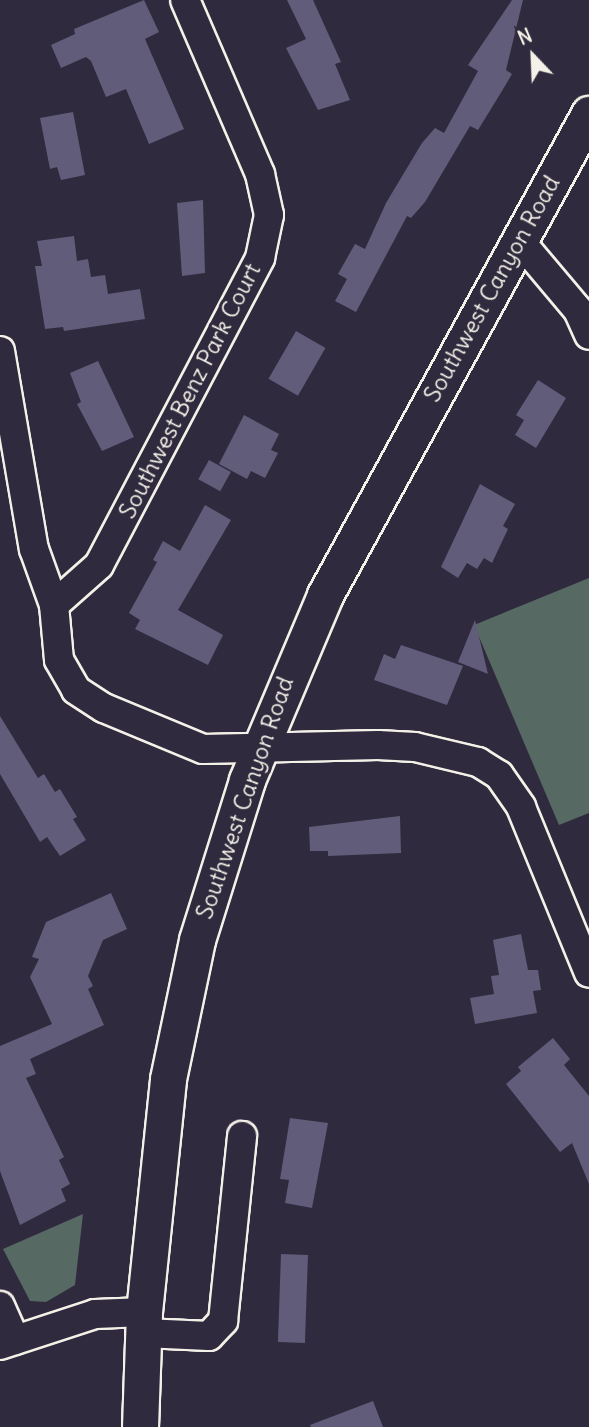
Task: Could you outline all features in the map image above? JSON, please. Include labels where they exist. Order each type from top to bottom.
[{"type":"main road","name":"Southwest Canyon Road","points":[[140,1427],[144,1322],[160,1140],[180,1019],[216,870],[258,747],[325,595],[589,114]]},
{"type":"street","name":"Southwest Benz Park Court","points":[[54,605],[99,565],[260,258],[270,215],[260,174],[186,0]]},
{"type":"street","points":[[519,240],[578,310],[589,335]]},
{"type":"street","points":[[0,351],[34,549],[54,605],[59,660],[76,690],[104,708],[203,750],[258,747],[415,747],[478,762],[499,775],[521,807],[589,974]]},
{"type":"street","points":[[0,1306],[7,1343],[95,1314],[209,1336],[223,1321],[242,1136]]},
{"type":"green space","points":[[589,578],[589,813],[559,825],[474,625]]},
{"type":"green space","points":[[83,1214],[75,1285],[46,1302],[30,1301],[3,1249]]},
{"type":"building","points":[[144,0],[159,32],[145,39],[184,129],[149,144],[126,89],[106,97],[91,61],[86,57],[61,68],[51,45],[75,34],[74,29]]},
{"type":"building","points":[[287,0],[313,0],[341,62],[335,64],[350,100],[318,110],[286,48],[306,39]]},
{"type":"building","points":[[512,0],[523,0],[506,70],[512,74],[478,130],[470,126],[425,202],[411,218],[407,216],[356,312],[335,301],[347,279],[338,274],[355,244],[365,249],[386,203],[422,143],[435,128],[444,133],[478,71],[468,65]]},
{"type":"building","points":[[73,112],[85,175],[61,180],[57,167],[50,169],[40,118]]},
{"type":"building","points":[[203,200],[205,273],[182,276],[177,203]]},
{"type":"building","points":[[74,236],[77,261],[88,259],[91,277],[105,275],[108,294],[140,289],[145,319],[64,331],[63,327],[45,329],[35,266],[42,266],[37,241]]},
{"type":"building","points":[[296,331],[325,348],[298,396],[268,379]]},
{"type":"building","points":[[98,361],[134,437],[102,451],[77,404],[81,402],[70,373]]},
{"type":"building","points":[[538,380],[566,398],[536,448],[515,435],[524,420],[516,415]]},
{"type":"building","points":[[244,415],[279,434],[271,450],[278,453],[265,478],[251,471],[247,479],[219,464]]},
{"type":"building","points":[[209,460],[231,472],[220,491],[198,479]]},
{"type":"building","points":[[480,484],[515,504],[503,526],[508,529],[492,563],[484,558],[477,569],[467,563],[458,578],[441,567]]},
{"type":"building","points":[[205,505],[231,520],[178,610],[223,635],[208,665],[135,629],[140,620],[129,613],[157,562],[153,560],[163,541],[180,551]]},
{"type":"building","points":[[475,620],[488,674],[458,662]]},
{"type":"building","points":[[401,645],[463,666],[447,705],[374,680],[384,654],[395,659]]},
{"type":"building","points":[[0,716],[38,778],[44,774],[55,792],[60,789],[77,817],[73,819],[86,840],[60,856],[47,837],[40,842],[0,774]]},
{"type":"building","points":[[400,816],[401,853],[328,856],[328,851],[310,851],[309,827]]},
{"type":"building","points":[[111,893],[127,929],[103,940],[88,976],[93,986],[88,989],[104,1025],[30,1059],[36,1074],[26,1078],[64,1157],[59,1160],[70,1184],[61,1189],[66,1201],[20,1225],[0,1171],[0,1046],[52,1024],[30,977],[39,959],[32,957],[46,922]]},
{"type":"building","points":[[521,934],[528,970],[538,970],[541,990],[533,991],[537,1013],[475,1024],[470,998],[494,994],[491,976],[499,975],[493,940]]},
{"type":"building","points":[[553,1038],[570,1059],[564,1065],[589,1096],[589,1184],[572,1143],[560,1152],[506,1084],[521,1071],[518,1067]]},
{"type":"building","points":[[290,1118],[328,1123],[312,1208],[285,1203],[289,1180],[280,1179]]},
{"type":"building","points":[[281,1254],[308,1255],[305,1343],[278,1342]]},
{"type":"building","points":[[373,1401],[383,1427],[310,1425]]}]
